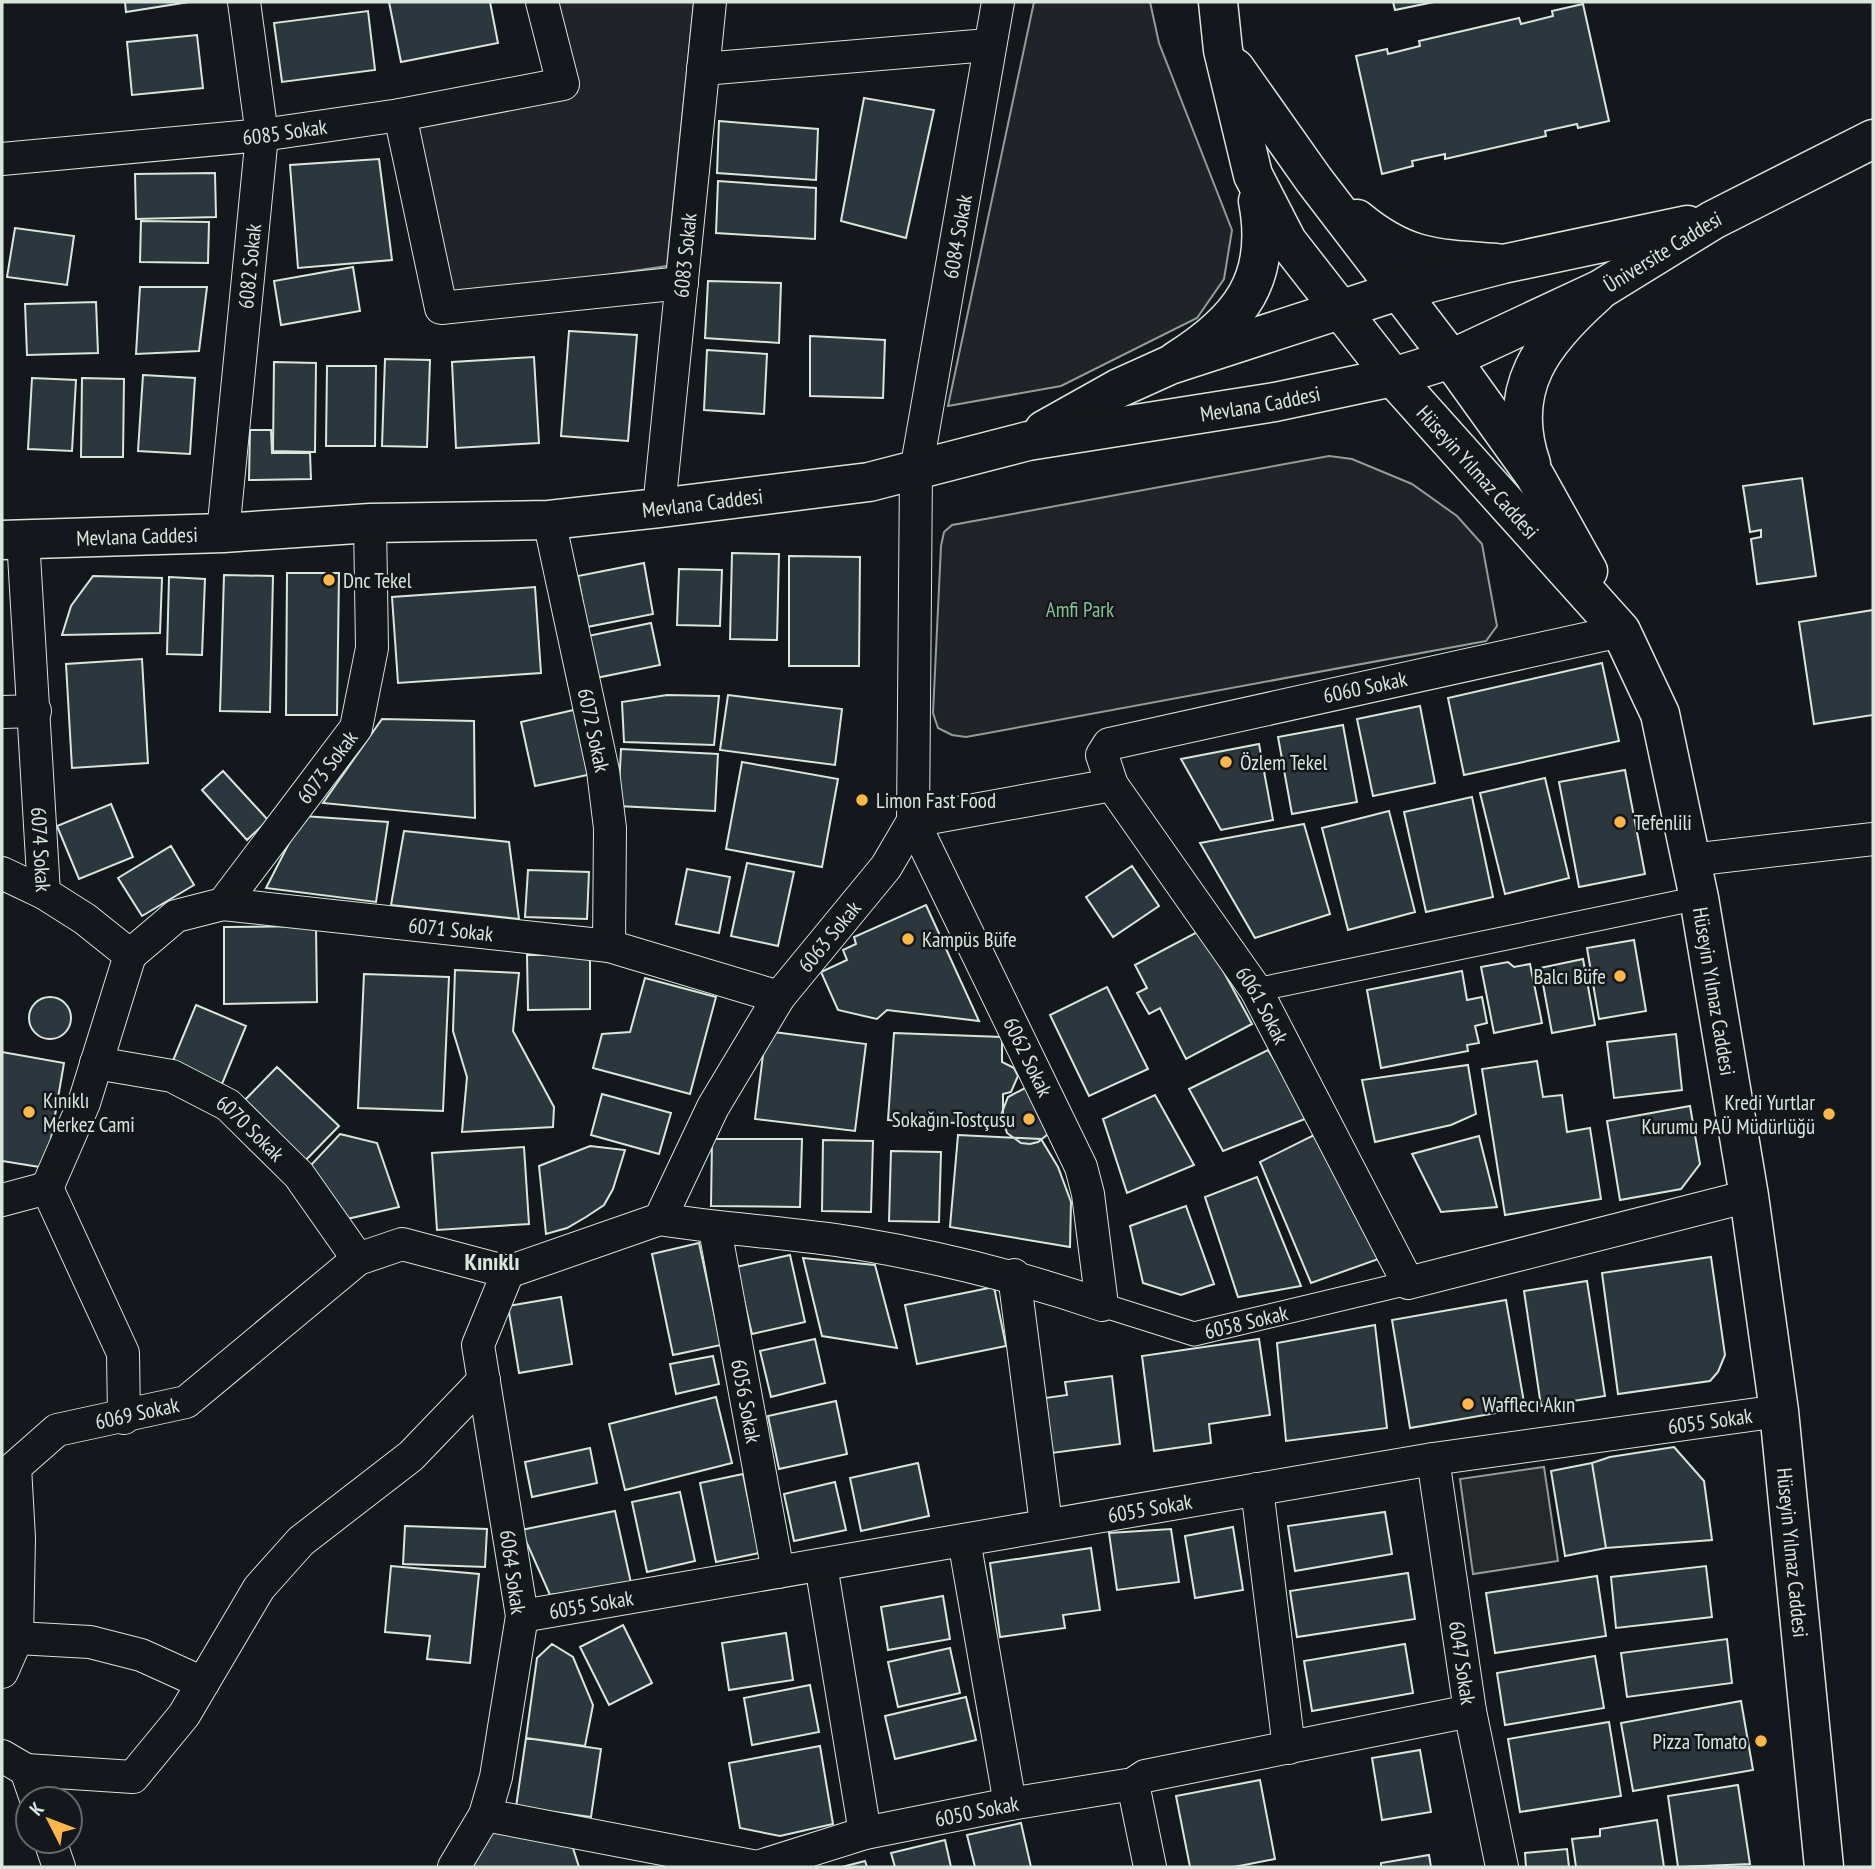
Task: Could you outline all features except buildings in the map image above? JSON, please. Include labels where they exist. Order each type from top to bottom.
[{"type":"street","name":"6082 Sokak","points":[[223,533],[262,135],[244,2]]},
{"type":"street","name":"6085 Sokak","points":[[2,159],[262,135],[400,115],[564,84],[542,2]]},
{"type":"street","name":"6083 Sokak","points":[[659,509],[710,2]]},
{"type":"street","name":"6084 Sokak","points":[[916,471],[988,45],[998,2]]},
{"type":"street","points":[[1170,365],[1217,330],[1255,284],[1261,259],[1262,235],[1252,175],[1223,50],[1218,2]]},
{"type":"street","points":[[703,69],[988,45]]},
{"type":"street","points":[[1223,50],[1314,180],[1451,359],[1535,476],[1621,631]]},
{"type":"street","points":[[400,115],[441,307],[681,283]]},
{"type":"street","name":"Üniversite Caddesi","points":[[1393,377],[1451,359],[1601,289],[1713,220],[1873,139]]},
{"type":"street","points":[[1252,175],[1287,241],[1340,311]]},
{"type":"street","points":[[1314,180],[1391,245],[1434,258],[1503,264]]},
{"type":"street","points":[[1028,441],[1119,388],[1170,365],[1398,291],[1503,264],[1713,220]]},
{"type":"street","points":[[1535,476],[1522,429],[1526,383],[1569,318],[1601,289]]},
{"type":"street","name":"Hüseyin Yılmaz Caddesi","points":[[1340,311],[1393,377],[1621,631],[1660,714],[1699,898],[1749,1196],[1779,1411],[1825,1867]]},
{"type":"street","name":"Mevlana Caddesi","points":[[12,539],[223,533],[370,523],[549,520],[659,509],[869,482],[1028,441],[1276,402],[1393,377]]},
{"type":"street","name":"6063 Sokak","points":[[660,1219],[713,1107],[779,997],[886,867],[913,821],[916,471]]},
{"type":"street","name":"6072 Sokak","points":[[549,520],[603,771],[610,828],[609,946]]},
{"type":"street","name":"6073 Sokak","points":[[223,904],[356,727],[372,648],[370,523]]},
{"type":"street","name":"6074 Sokak","points":[[12,539],[35,711],[44,893],[85,919],[130,955]]},
{"type":"street","name":"6060 Sokak","points":[[1109,744],[1621,631]]},
{"type":"street","points":[[2,712],[35,711]]},
{"type":"street","name":"6061 Sokak","points":[[1109,744],[1102,755],[1112,785],[1256,990],[1408,1283]]},
{"type":"street","points":[[913,821],[1112,785]]},
{"type":"street","name":"6062 Sokak","points":[[913,821],[1081,1167],[1088,1194],[1102,1304]]},
{"type":"street","points":[[1691,860],[1873,839]]},
{"type":"street","points":[[2,873],[44,893]]},
{"type":"street","points":[[1256,990],[1699,898]]},
{"type":"street","name":"6071 Sokak","points":[[130,955],[176,916],[223,904],[609,946],[779,997]]},
{"type":"street","points":[[124,1418],[123,1353],[47,1188],[84,1102],[130,955]]},
{"type":"street","name":"6070 Sokak","points":[[96,1063],[172,1076],[228,1105],[299,1175],[358,1259]]},
{"type":"street","points":[[2,1200],[47,1188]]},
{"type":"street","name":"6058 Sokak","points":[[660,1219],[715,1229],[853,1243],[1014,1275],[1194,1334],[1408,1283],[1749,1196]]},
{"type":"street","points":[[508,1272],[660,1219]]},
{"type":"street","name":"6056 Sokak","points":[[715,1229],[779,1572]]},
{"type":"street","name":"6069 Sokak","points":[[2,1672],[17,1638],[19,1538],[8,1461],[57,1430],[124,1418],[187,1402],[358,1259],[402,1244],[508,1272]]},
{"type":"street","name":"6064 Sokak","points":[[454,1867],[485,1815],[496,1777],[522,1616],[478,1345],[508,1272]]},
{"type":"street","points":[[1014,1275],[1046,1524]]},
{"type":"street","points":[[14,1763],[133,1777],[184,1715],[259,1588],[301,1541],[411,1456],[484,1380]]},
{"type":"street","name":"6055 Sokak","points":[[522,1616],[1433,1459],[1779,1411]]},
{"type":"street","name":"6047 Sokak","points":[[1433,1459],[1470,1711],[1502,1867]]},
{"type":"street","points":[[1257,1489],[1289,1748]]},
{"type":"street","points":[[964,1540],[1010,1804]]},
{"type":"street","points":[[821,1564],[865,1833]]},
{"type":"street","points":[[17,1638],[90,1642],[141,1655],[203,1683]]},
{"type":"street","name":"6050 Sokak","points":[[485,1815],[758,1867],[865,1833],[1010,1804],[1133,1784],[1145,1776],[1470,1711]]},
{"type":"street","points":[[14,1763],[27,1785]]},
{"type":"street","points":[[1133,1784],[1150,1867]]},
{"type":"green space","points":[[555,2],[694,2],[667,266],[450,298],[413,123],[577,92]]},
{"type":"green space","points":[[1034,2],[1150,2],[1159,43],[1232,230],[1224,279],[1197,318],[1061,386],[948,406]]},
{"type":"green space","name":"Amfi Park","points":[[1329,456],[1352,459],[1412,484],[1457,516],[1482,544],[1497,626],[1486,641],[966,737],[952,735],[938,728],[933,713],[941,546],[944,532],[952,525]]},
{"type":"shaded area","points":[[1544,1467],[1558,1561],[1473,1574],[1460,1479]]},
{"type":"place","name":"Dnc Tekel","points":[[329,580]]},
{"type":"place","name":"Özlem Tekel","points":[[1226,762]]},
{"type":"place","name":"Limon Fast Food","points":[[862,800]]},
{"type":"place","name":"Tefenlili","points":[[1620,822]]},
{"type":"place","name":"Kampüs Büfe","points":[[908,939]]},
{"type":"place","name":"Balcı Büfe","points":[[1620,976]]},
{"type":"place","name":"Kınıklı Merkez Cami","points":[[29,1112]]},
{"type":"place","name":"Kredi Yurtlar Kurumu PAÜ Müdürlüğü","points":[[1829,1114]]},
{"type":"place","name":"Sokağın Tostçusu","points":[[1029,1119]]},
{"type":"place","name":"Wafflecı Akın","points":[[1468,1404]]},
{"type":"place","name":"Pizza Tomato","points":[[1761,1741]]},
{"type":"district","name":"Kınıklı","points":[[492,1261]]}]
